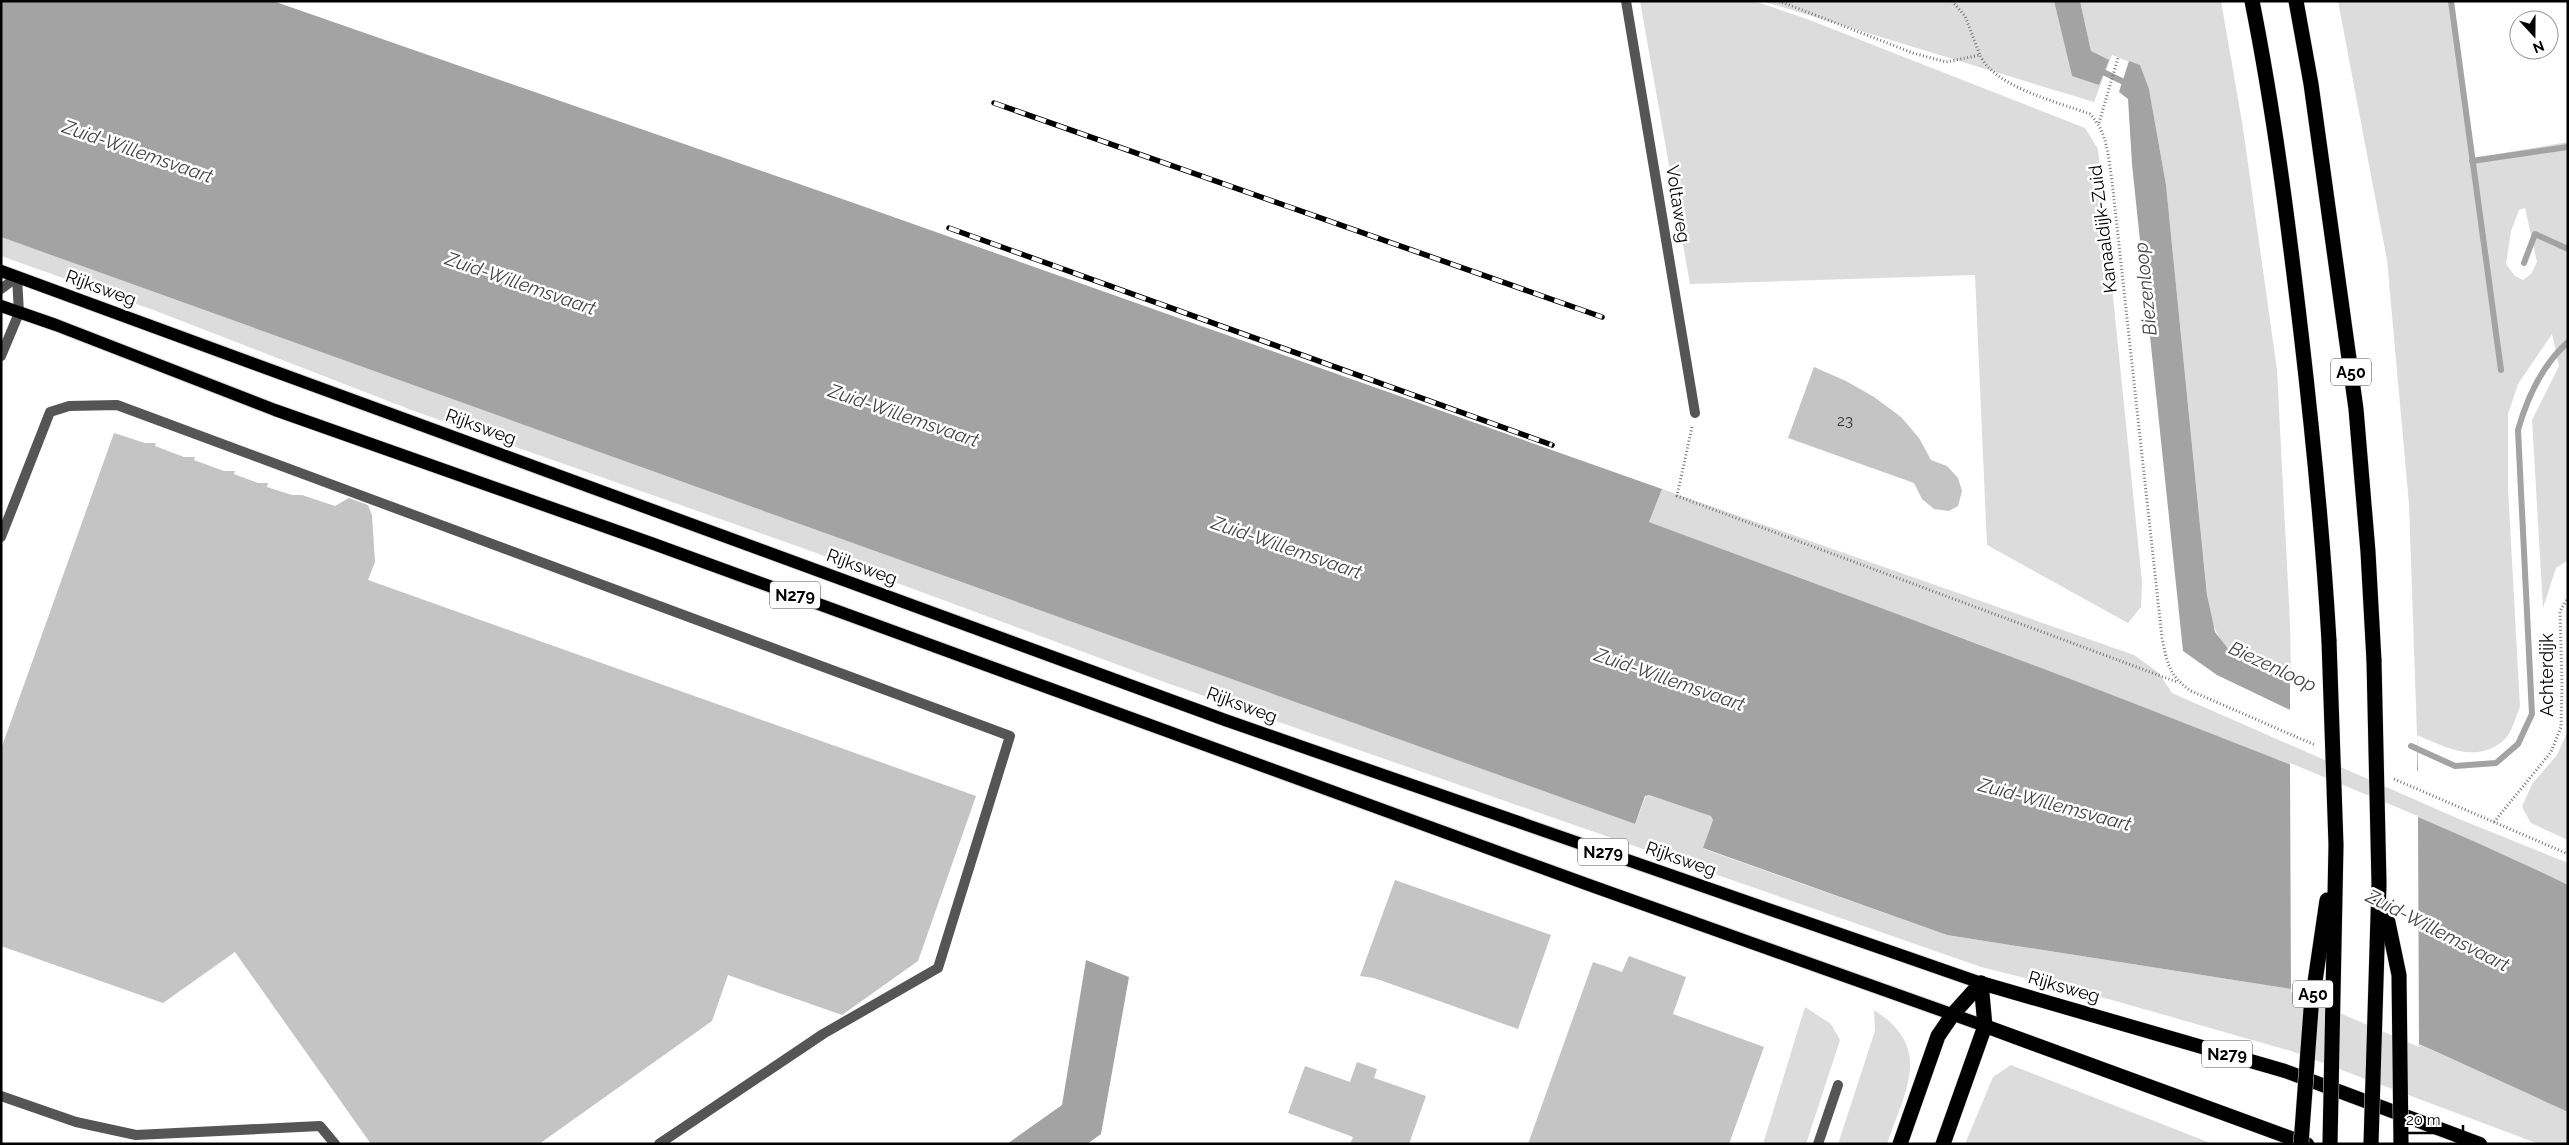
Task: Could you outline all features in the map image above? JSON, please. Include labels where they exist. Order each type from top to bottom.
[{"type":"highway","name":"A50","points":[[2252,1],[2270,92],[2294,273],[2324,546],[2336,844],[2330,1144]]},
{"type":"highway","name":"A50","points":[[2296,1],[2311,84],[2356,409],[2368,552],[2374,661],[2379,884],[2372,1144]]},
{"type":"highway","name":"A50","points":[[2301,1144],[2311,1010],[2336,844]]},
{"type":"highway","name":"A50","points":[[2379,884],[2399,975],[2401,1144]]},
{"type":"highway","points":[[1900,1144],[1938,1036],[1953,1014],[1981,983]]},
{"type":"highway","points":[[1943,1144],[1985,1026],[1981,983]]},
{"type":"highway","name":"Rijksweg","points":[[1981,983],[2285,1070],[2480,1144]]},
{"type":"highway","name":"N279","points":[[1985,1026],[2307,1144]]},
{"type":"main road","name":"Rijksweg","points":[[1,271],[1225,720],[1981,983]]},
{"type":"main road","name":"N279","points":[[1,306],[56,325],[275,410],[651,543],[1589,885],[1985,1026]]},
{"type":"street","name":"Voltaweg","points":[[1626,1],[1695,413]]},
{"type":"street","points":[[1,288],[17,277]]},
{"type":"street","points":[[1,356],[19,313],[17,277]]},
{"type":"street","points":[[1,537],[50,412],[70,406],[118,405],[1010,736],[938,968],[823,1034],[659,1144]]},
{"type":"street","points":[[1818,1144],[1838,1085]]},
{"type":"street","points":[[1,1096],[76,1122],[136,1135],[320,1126],[335,1144]]},
{"type":"path","points":[[1778,1],[1912,54],[1946,62],[1980,55]]},
{"type":"path","points":[[1952,1],[1965,16],[1983,63],[1995,75],[2090,114],[2098,123]]},
{"type":"path","points":[[2098,123],[2117,60]]},
{"type":"path","name":"Kanaaldijk-Zuid","points":[[1695,413],[1677,496],[2178,682],[2167,664],[2162,638],[2112,181],[2106,138],[2098,123]]},
{"type":"path","name":"Achterdijk","points":[[2568,598],[2560,611],[2561,727],[2551,752],[2494,822],[2568,854]]},
{"type":"shaded area","points":[[1640,1],[1754,1],[1807,19],[2085,128],[2098,149],[2142,582],[2141,607],[2128,623],[1987,545],[1975,275],[1690,284]]},
{"type":"shaded area","points":[[1762,1],[2054,1],[2072,76],[2091,51],[2080,1],[2221,1],[2243,128],[2277,370],[2290,624],[2291,680],[2251,664],[2230,650],[2215,629],[2209,613],[2166,185],[2149,89],[2140,66],[2112,55],[2094,102]]},
{"type":"shaded area","points":[[2338,1],[2451,1],[2474,158],[2568,142],[2568,560],[2556,568],[2543,608],[2532,420],[2559,366],[2552,334],[2518,384],[2508,414],[2508,489],[2520,707],[2512,728],[2505,739],[2494,747],[2483,751],[2461,751],[2417,735],[2409,504],[2387,260]],"holes":[[[2525,208],[2537,262],[2531,274],[2523,280],[2515,276],[2506,264],[2511,231],[2519,210]]]},
{"type":"shaded area","points":[[1,237],[1635,824],[1646,796],[1649,795],[1712,816],[1714,820],[1704,849],[1947,935],[2291,989],[2354,1019],[2437,1052],[2568,1112],[2568,1144],[2539,1144],[2291,1051],[2112,1000],[1981,967],[1167,683],[808,550],[414,411],[156,311],[1,256]]},
{"type":"shaded area","points":[[1662,489],[2134,655],[2159,673],[2172,693],[2459,819],[2568,863],[2568,885],[2233,742],[1973,642],[1649,522]]},
{"type":"shaded area","points":[[2568,731],[2568,840],[2531,823],[2522,807],[2532,784],[2557,755]]},
{"type":"shaded area","points":[[1805,1007],[1831,1024],[1840,1040],[1806,1144],[1763,1144]]},
{"type":"shaded area","points":[[1874,1010],[1893,1024],[1904,1039],[1909,1055],[1910,1071],[1907,1088],[1887,1144],[1838,1144],[1875,1031]]},
{"type":"shaded area","points":[[2011,1065],[2213,1144],[1965,1144],[1993,1077]]},
{"type":"water","name":"Zuid-Willemsvaart","points":[[1,1],[273,1],[868,208],[1662,489],[1649,522],[2030,664],[2364,794],[2467,838],[2568,885],[2568,1112],[2437,1052],[2291,989],[1947,935],[1703,848],[1713,820],[1711,816],[1649,795],[1645,796],[1635,824],[1,237]]},
{"type":"water","points":[[2054,1],[2080,1],[2091,51],[2109,60],[2099,85],[2072,76]]},
{"type":"water","points":[[2129,61],[2140,65],[2149,89],[2166,185],[2207,595],[2215,632],[2234,656],[2417,735],[2418,771],[2217,675],[2183,651],[2132,164],[2128,99],[2119,92]]},
{"type":"water","points":[[1086,960],[1129,977],[1101,1134],[1087,1144],[1007,1144],[1062,1105]]},
{"type":"pier","points":[[2290,677],[2417,732],[2417,774],[2290,713]]},
{"type":"pier","points":[[2290,763],[2418,816],[2419,1047],[2291,992]]},
{"type":"building","points":[[1814,367],[1846,381],[1874,397],[1901,417],[1919,438],[1931,460],[1947,466],[1958,478],[1962,491],[1958,506],[1949,511],[1934,509],[1922,499],[1914,483],[1788,438]]},
{"type":"building","points":[[114,433],[145,443],[156,443],[155,446],[184,457],[195,457],[194,460],[224,471],[235,471],[234,474],[258,483],[268,483],[267,487],[292,495],[302,495],[335,506],[349,498],[368,505],[372,515],[375,562],[368,580],[976,796],[918,961],[842,1015],[728,975],[712,1021],[539,1144],[371,1144],[235,952],[163,1003],[1,946],[1,749]]},
{"type":"building","points":[[1395,880],[1551,935],[1518,1029],[1374,978],[1360,976]]},
{"type":"building","points":[[1629,956],[1686,977],[1673,1014],[1764,1047],[1729,1144],[1528,1144],[1593,962],[1622,972]]},
{"type":"building","points":[[1357,1062],[1377,1069],[1374,1078],[1426,1096],[1409,1144],[1350,1144],[1353,1137],[1288,1113],[1305,1066],[1350,1082]]},
{"type":"waterway","points":[[2451,1],[2501,370]]},
{"type":"waterway","name":"Biezenloop","points":[[2097,69],[2128,84]]},
{"type":"waterway","points":[[2472,161],[2568,147]]},
{"type":"waterway","points":[[2524,263],[2535,234],[2568,249]]},
{"type":"waterway","name":"Biezenloop","points":[[2411,746],[2455,766],[2496,763],[2518,744],[2532,714],[2518,430],[2531,394],[2543,372],[2550,361],[2568,342]]},
{"type":"railway","points":[[994,103],[1602,317]]},
{"type":"railway","points":[[949,228],[1552,445]]}]
